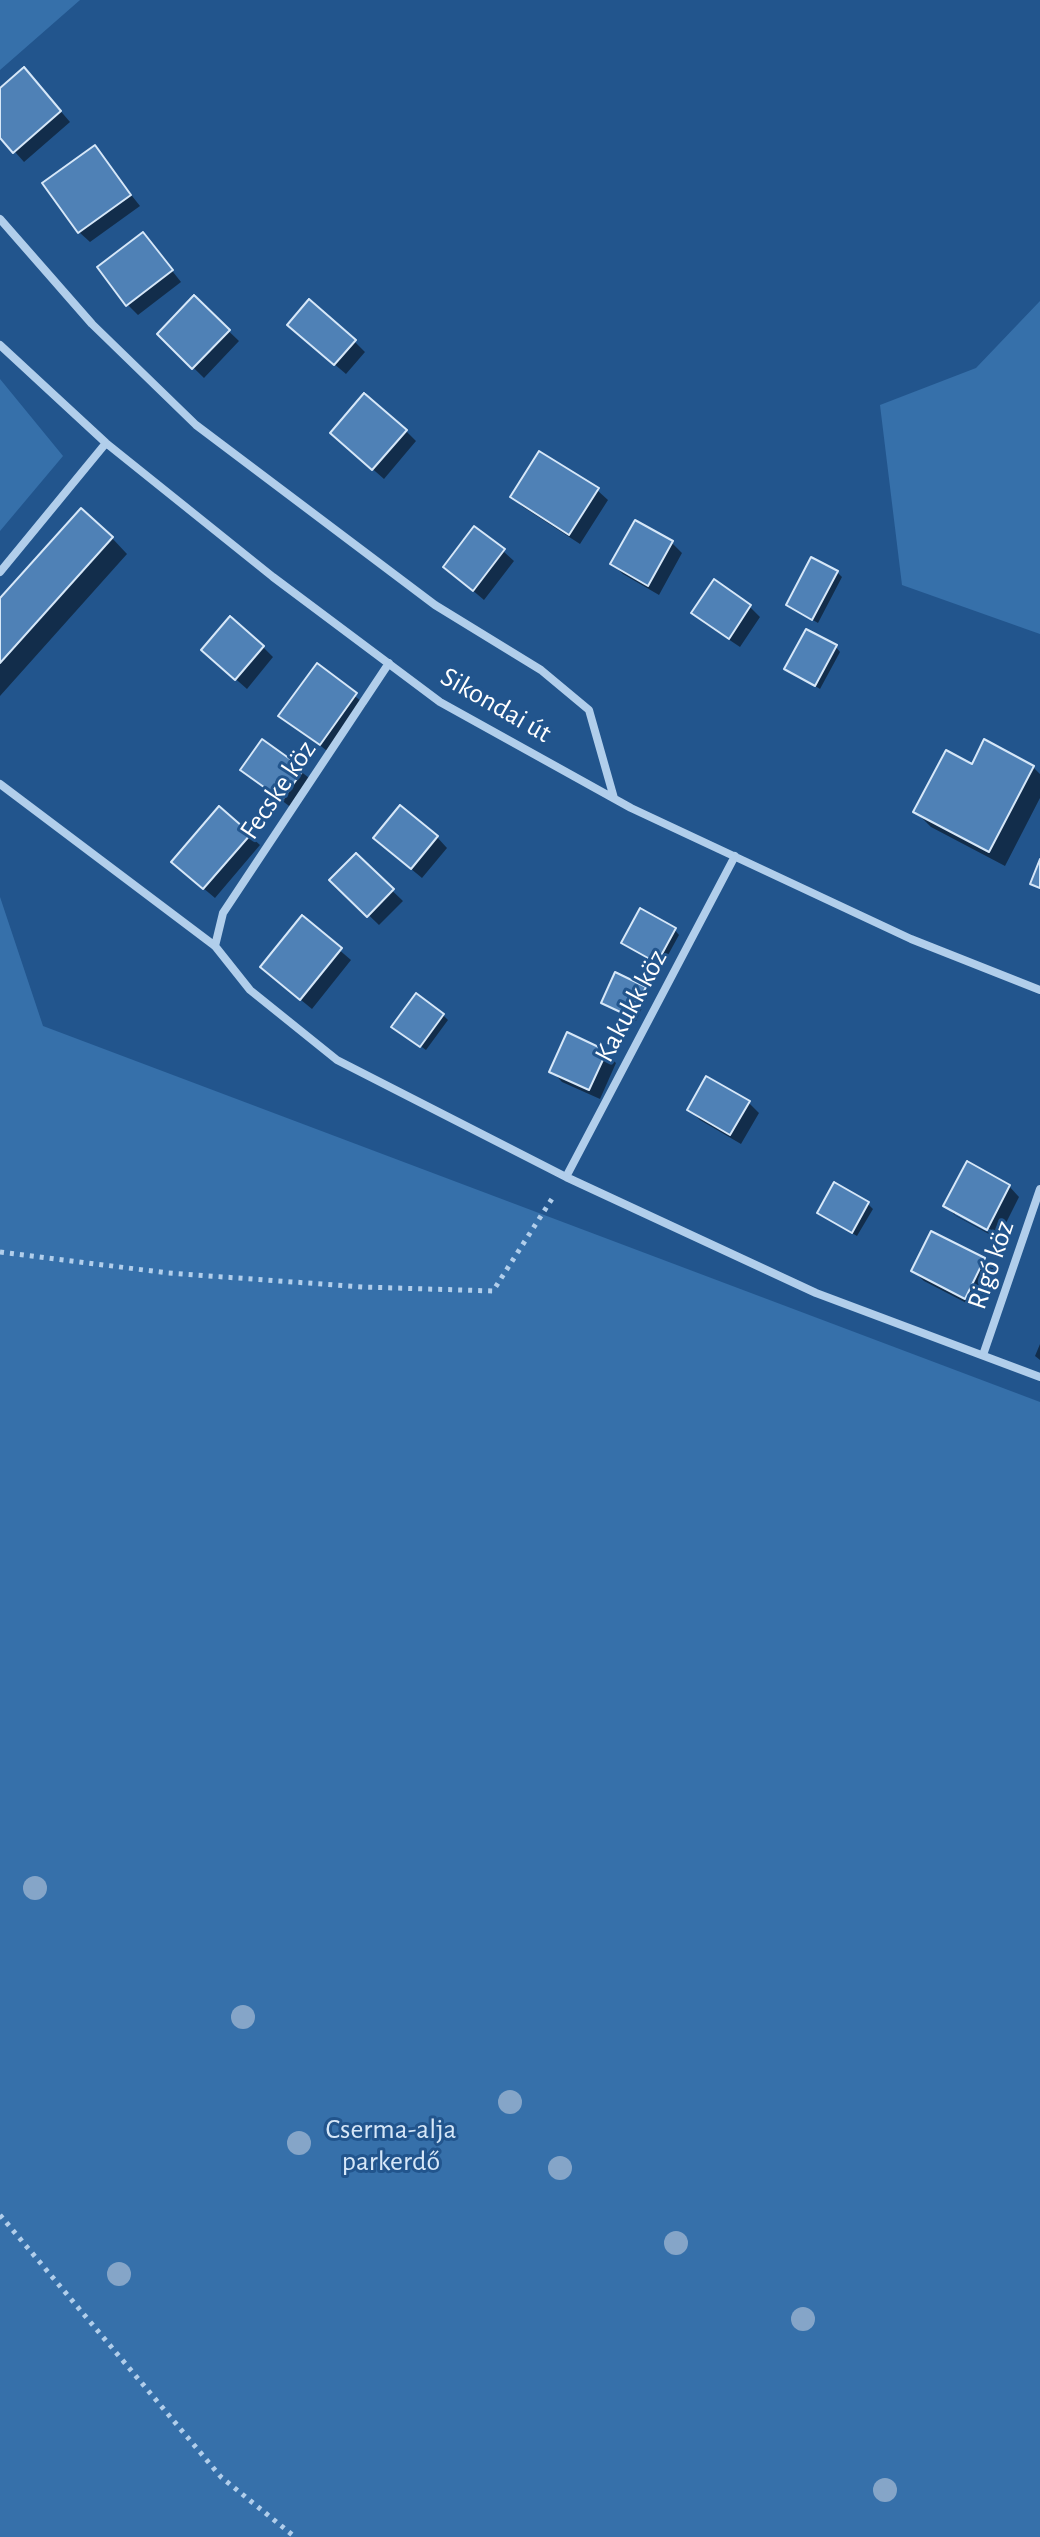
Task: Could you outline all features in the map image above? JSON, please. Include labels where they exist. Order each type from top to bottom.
[{"type":"street","points":[[0,219],[92,324],[196,425],[435,605],[541,670],[589,710],[614,798]]},
{"type":"street","name":"Sikondai út","points":[[0,345],[106,443],[273,577],[440,702],[614,798],[911,939],[1040,990]]},
{"type":"street","points":[[0,572],[106,443]]},
{"type":"street","name":"Fecske köz","points":[[215,946],[223,913],[389,663]]},
{"type":"street","points":[[0,784],[215,946],[250,990],[337,1060],[566,1177],[816,1293],[1040,1377]]},
{"type":"street","name":"Kakukk köz","points":[[566,1177],[735,856]]},
{"type":"street","name":"Rigó köz","points":[[983,1355],[1040,1189]]},
{"type":"path","points":[[0,1252],[183,1274],[363,1287],[493,1291],[566,1177]]},
{"type":"path","points":[[0,2215],[221,2477],[295,2537]]},
{"type":"green space","points":[[0,0],[80,0],[0,70]]},
{"type":"green space","points":[[1040,301],[1040,634],[902,585],[880,405],[976,368]]},
{"type":"green space","points":[[0,379],[63,456],[0,531]]},
{"type":"green space","name":"Cserma-alja parkerdő","points":[[0,897],[43,1026],[1040,1402],[1040,2537],[0,2537]]},
{"type":"building","points":[[24,67],[61,111],[13,153],[0,138],[0,88]]},
{"type":"building","points":[[95,145],[131,195],[78,233],[42,183]]},
{"type":"building","points":[[143,232],[173,270],[126,306],[97,267]]},
{"type":"building","points":[[194,295],[230,330],[192,369],[157,334]]},
{"type":"building","points":[[309,299],[356,340],[334,365],[287,325]]},
{"type":"building","points":[[364,393],[407,430],[372,470],[330,433]]},
{"type":"building","points":[[539,451],[599,488],[569,535],[510,497]]},
{"type":"building","points":[[81,508],[113,537],[0,663],[0,598]]},
{"type":"building","points":[[635,520],[673,541],[648,586],[610,564]]},
{"type":"building","points":[[474,526],[505,549],[473,591],[443,567]]},
{"type":"building","points":[[811,557],[838,571],[812,620],[786,605]]},
{"type":"building","points":[[714,579],[751,605],[729,639],[691,613]]},
{"type":"building","points":[[230,616],[264,646],[235,680],[201,650]]},
{"type":"building","points":[[806,629],[837,645],[815,686],[784,669]]},
{"type":"building","points":[[317,663],[357,693],[320,745],[278,716]]},
{"type":"building","points":[[262,739],[304,769],[282,800],[240,770]]},
{"type":"building","points":[[984,739],[1034,766],[989,852],[913,812],[946,750],[972,764]]},
{"type":"building","points":[[400,805],[438,836],[411,869],[373,838]]},
{"type":"building","points":[[219,806],[251,834],[203,889],[171,862]]},
{"type":"building","points":[[356,853],[394,889],[367,917],[329,880]]},
{"type":"building","points":[[1040,859],[1040,888],[1030,884]]},
{"type":"building","points":[[640,908],[676,928],[657,963],[621,943]]},
{"type":"building","points":[[302,915],[342,948],[300,1000],[260,967]]},
{"type":"building","points":[[615,972],[646,987],[631,1017],[601,1003]]},
{"type":"building","points":[[416,993],[444,1014],[420,1047],[391,1027]]},
{"type":"building","points":[[567,1032],[607,1051],[589,1090],[549,1072]]},
{"type":"building","points":[[706,1076],[750,1101],[730,1135],[687,1110]]},
{"type":"building","points":[[967,1161],[1010,1185],[987,1230],[943,1206]]},
{"type":"building","points":[[834,1182],[869,1202],[852,1233],[817,1213]]},
{"type":"building","points":[[931,1231],[985,1258],[965,1299],[911,1271]]}]
